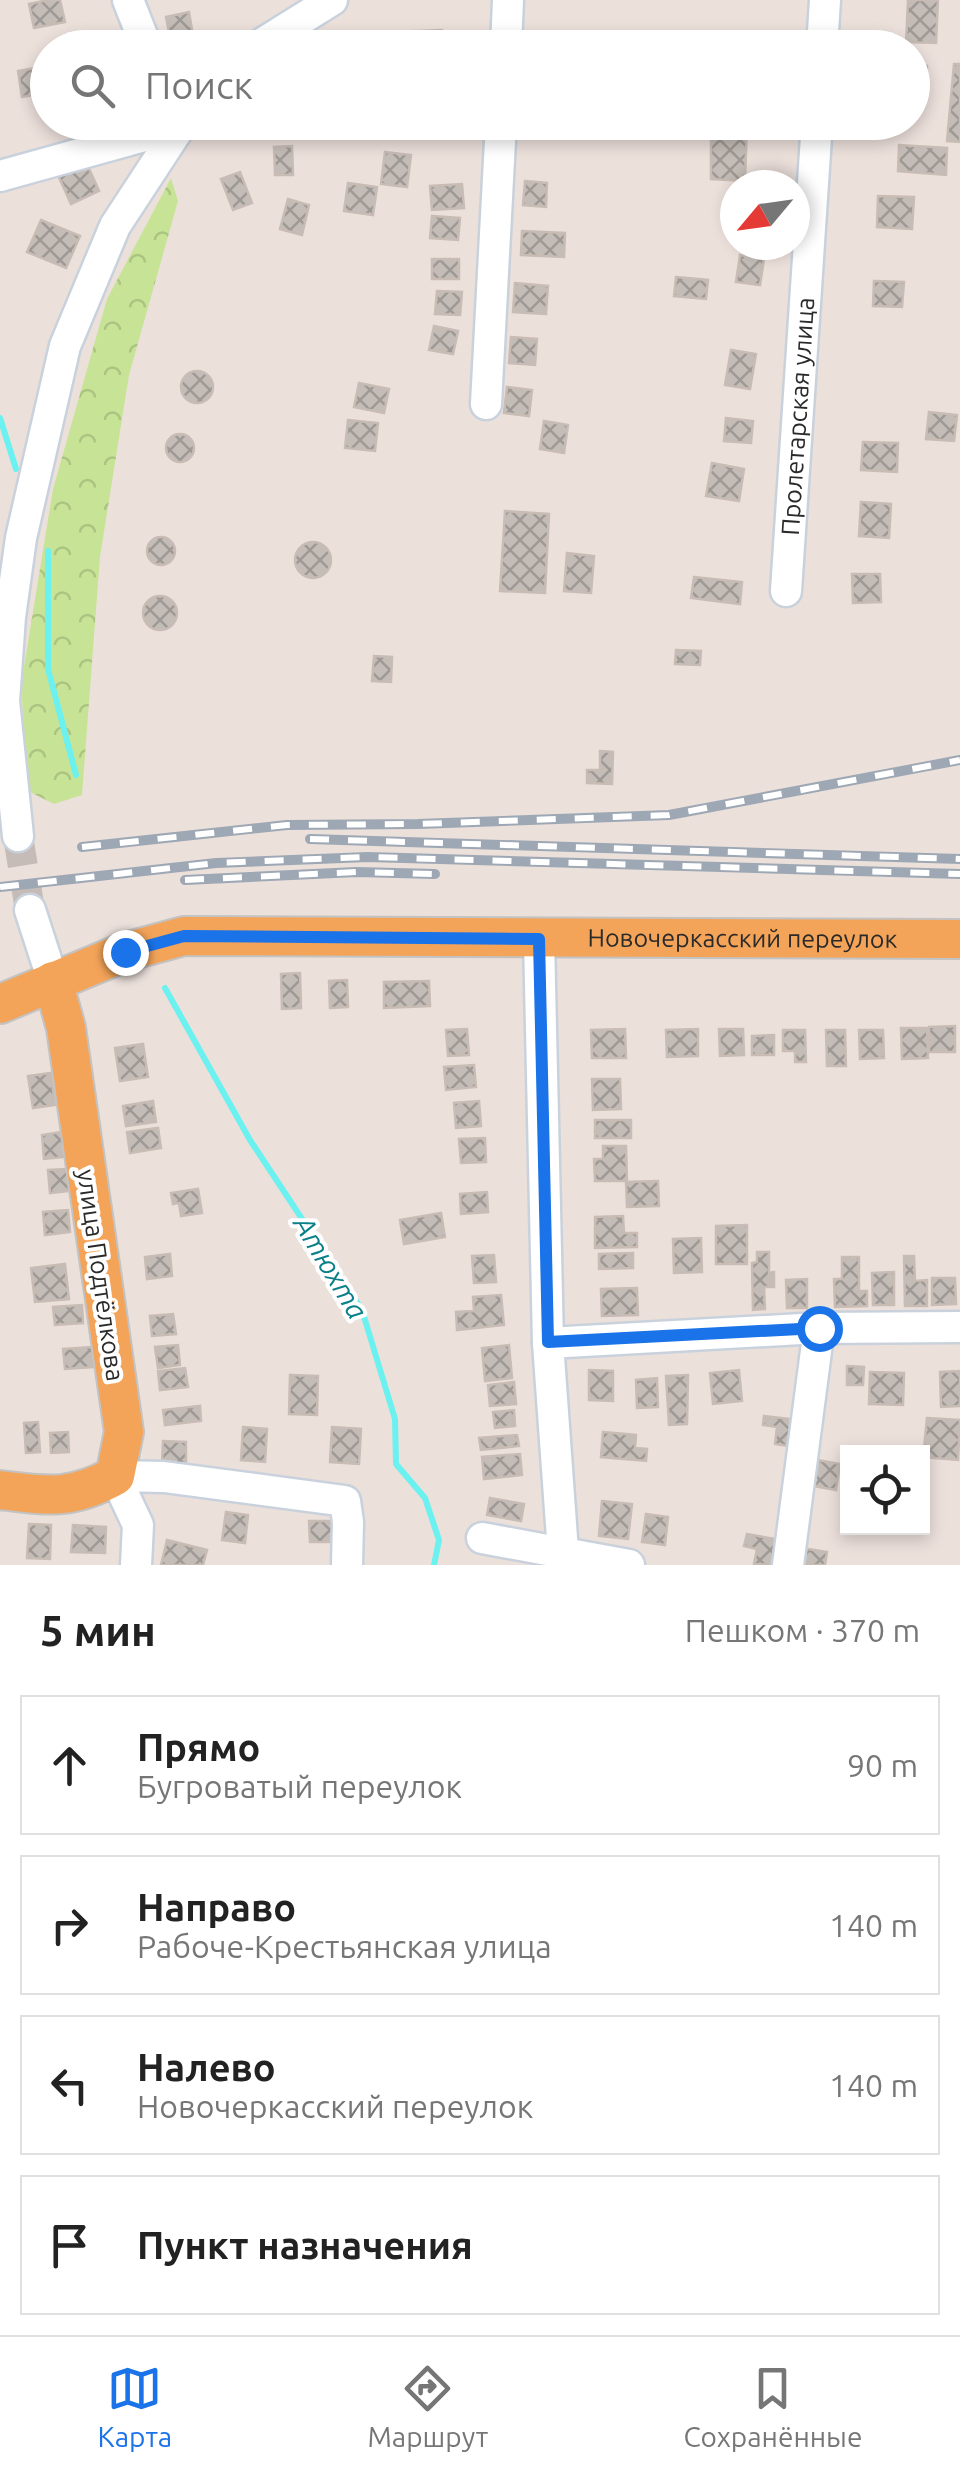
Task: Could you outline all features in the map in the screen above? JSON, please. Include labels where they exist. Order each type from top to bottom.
[{"type":"main road","name":"Новочеркасский переулок","points":[[0,1004],[125,952],[184,936],[960,939]]},
{"type":"main road","name":"улица Подтёлкова","points":[[53,981],[66,1028],[124,1432],[115,1476]]},
{"type":"main road","points":[[0,1490],[45,1496],[84,1493],[115,1476]]},
{"type":"street","points":[[128,0],[139,30]]},
{"type":"street","points":[[284,30],[332,0]]},
{"type":"street","points":[[507,30],[508,0]]},
{"type":"street","points":[[823,30],[825,0]]},
{"type":"street","points":[[0,176],[125,140]]},
{"type":"street","points":[[10,815],[4,701],[10,617],[21,538],[65,346],[115,226],[170,140]]},
{"type":"street","points":[[486,404],[500,140]]},
{"type":"street","name":"Пролетарская улица","points":[[786,591],[816,140]]},
{"type":"street","points":[[30,910],[53,981]]},
{"type":"street","points":[[539,939],[548,1342],[563,1552]]},
{"type":"street","points":[[548,1342],[819,1328],[960,1327]]},
{"type":"street","points":[[788,1565],[819,1328]]},
{"type":"street","points":[[136,1565],[138,1525],[115,1476],[164,1477],[345,1501],[348,1565]]},
{"type":"street","points":[[482,1538],[629,1565]]},
{"type":"green space","points":[[171,178],[178,201],[129,375],[100,557],[82,795],[54,804],[28,791],[21,685],[53,489],[107,299]]},
{"type":"building","points":[[60,0],[65,22],[34,28],[29,4]]},
{"type":"building","points":[[908,0],[938,0],[936,43],[930,43],[930,30],[907,30]]},
{"type":"building","points":[[189,12],[192,30],[169,30],[166,17]]},
{"type":"building","points":[[954,64],[960,64],[960,142],[947,141]]},
{"type":"building","points":[[30,69],[30,96],[22,97],[18,71]]},
{"type":"building","points":[[711,140],[746,140],[745,170],[720,170],[720,180],[711,179]]},
{"type":"building","points":[[899,145],[947,148],[946,175],[898,171]]},
{"type":"building","points":[[292,146],[293,175],[275,175],[274,147]]},
{"type":"building","points":[[385,152],[411,155],[407,187],[381,184]]},
{"type":"building","points":[[86,162],[99,191],[71,204],[58,175]]},
{"type":"building","points":[[240,172],[252,203],[233,210],[221,179]]},
{"type":"building","points":[[525,181],[547,183],[546,207],[523,205]]},
{"type":"building","points":[[348,183],[377,187],[373,215],[344,211]]},
{"type":"building","points":[[462,184],[464,208],[432,210],[430,186]]},
{"type":"building","points":[[878,196],[914,197],[912,229],[877,227]]},
{"type":"building","points":[[288,199],[309,205],[302,235],[280,229]]},
{"type":"building","points":[[432,216],[460,218],[458,240],[430,238]]},
{"type":"building","points":[[41,220],[80,236],[66,268],[27,252]]},
{"type":"building","points":[[522,231],[565,233],[564,257],[521,255]]},
{"type":"building","points":[[432,259],[459,259],[459,279],[432,279]]},
{"type":"building","points":[[739,260],[764,260],[760,285],[736,282]]},
{"type":"building","points":[[676,277],[708,280],[706,299],[674,296]]},
{"type":"building","points":[[874,281],[904,282],[902,307],[873,306]]},
{"type":"building","points":[[515,283],[548,286],[546,314],[513,312]]},
{"type":"building","points":[[437,291],[462,292],[460,315],[435,314]]},
{"type":"building","points":[[434,326],[458,331],[453,354],[429,350]]},
{"type":"building","points":[[511,337],[537,339],[535,365],[509,363]]},
{"type":"building","points":[[731,350],[756,354],[750,389],[725,385]]},
{"type":"building","points":[[197,371],[208,376],[213,387],[208,398],[197,403],[186,398],[181,387],[186,376]]},
{"type":"building","points":[[359,383],[389,389],[384,413],[354,407]]},
{"type":"building","points":[[507,387],[532,390],[529,416],[504,413]]},
{"type":"building","points":[[929,412],[957,415],[954,441],[926,439]]},
{"type":"building","points":[[726,418],[753,421],[751,443],[724,441]]},
{"type":"building","points":[[348,420],[378,423],[375,451],[345,448]]},
{"type":"building","points":[[544,421],[568,425],[564,453],[540,449]]},
{"type":"building","points":[[180,434],[190,438],[194,448],[190,458],[180,462],[170,458],[166,448],[170,438]]},
{"type":"building","points":[[863,442],[898,443],[897,472],[861,470]]},
{"type":"building","points":[[712,463],[744,469],[739,501],[706,496]]},
{"type":"building","points":[[861,502],[891,504],[889,538],[859,536]]},
{"type":"building","points":[[505,511],[549,514],[545,593],[500,591]]},
{"type":"building","points":[[161,537],[171,541],[175,551],[171,561],[161,565],[151,561],[147,551],[151,541]]},
{"type":"building","points":[[313,542],[326,547],[331,560],[326,573],[313,578],[300,573],[295,560],[300,547]]},
{"type":"building","points":[[567,553],[594,556],[591,593],[564,591]]},
{"type":"building","points":[[852,574],[880,574],[881,602],[853,603]]},
{"type":"building","points":[[694,577],[742,582],[740,604],[691,598]]},
{"type":"building","points":[[160,596],[172,601],[177,613],[172,625],[160,630],[148,625],[143,613],[148,601]]},
{"type":"building","points":[[676,650],[701,651],[700,665],[675,664]]},
{"type":"building","points":[[374,656],[392,657],[391,682],[372,681]]},
{"type":"building","points":[[600,751],[613,752],[612,784],[587,783],[587,770],[600,770]]},
{"type":"building","points":[[300,973],[301,1008],[282,1009],[281,974]]},
{"type":"building","points":[[347,980],[348,1007],[330,1008],[329,981]]},
{"type":"building","points":[[429,981],[430,1006],[384,1008],[384,982]]},
{"type":"building","points":[[955,1026],[955,1052],[929,1052],[929,1027]]},
{"type":"building","points":[[901,1028],[927,1028],[928,1058],[902,1059]]},
{"type":"building","points":[[467,1029],[469,1055],[448,1056],[446,1030]]},
{"type":"building","points":[[625,1029],[626,1058],[592,1058],[591,1030]]},
{"type":"building","points":[[698,1029],[698,1056],[667,1057],[666,1030]]},
{"type":"building","points":[[719,1029],[743,1029],[744,1055],[720,1056]]},
{"type":"building","points":[[783,1030],[805,1030],[806,1062],[795,1062],[795,1051],[783,1051]]},
{"type":"building","points":[[826,1030],[845,1030],[846,1066],[827,1066]]},
{"type":"building","points":[[859,1030],[883,1030],[884,1058],[860,1059]]},
{"type":"building","points":[[774,1035],[774,1055],[752,1055],[752,1036]]},
{"type":"building","points":[[143,1044],[148,1077],[120,1081],[115,1048]]},
{"type":"building","points":[[474,1065],[476,1087],[446,1090],[444,1067]]},
{"type":"building","points":[[51,1073],[55,1105],[33,1108],[28,1076]]},
{"type":"building","points":[[592,1079],[620,1079],[621,1109],[593,1110]]},
{"type":"building","points":[[153,1101],[156,1122],[126,1126],[123,1106]]},
{"type":"building","points":[[479,1101],[481,1126],[456,1128],[454,1103]]},
{"type":"building","points":[[595,1120],[631,1120],[631,1138],[595,1138]]},
{"type":"building","points":[[158,1128],[161,1148],[130,1153],[127,1132]]},
{"type":"building","points":[[62,1132],[65,1157],[44,1159],[42,1135]]},
{"type":"building","points":[[485,1138],[486,1162],[461,1163],[459,1139]]},
{"type":"building","points":[[603,1146],[626,1146],[627,1181],[595,1181],[594,1159],[603,1159]]},
{"type":"building","points":[[67,1169],[69,1191],[50,1193],[48,1170]]},
{"type":"building","points":[[658,1181],[659,1206],[627,1207],[626,1182]]},
{"type":"building","points":[[198,1189],[202,1213],[181,1216],[179,1203],[173,1204],[171,1193]]},
{"type":"building","points":[[487,1192],[488,1212],[461,1214],[460,1194]]},
{"type":"building","points":[[68,1210],[70,1232],[45,1235],[43,1212]]},
{"type":"building","points":[[441,1213],[445,1237],[404,1244],[400,1220]]},
{"type":"building","points":[[623,1216],[624,1233],[637,1233],[637,1247],[595,1248],[595,1217]]},
{"type":"building","points":[[747,1225],[747,1264],[716,1264],[716,1226]]},
{"type":"building","points":[[701,1238],[702,1272],[674,1273],[673,1239]]},
{"type":"building","points":[[757,1252],[769,1252],[774,1287],[764,1287],[765,1309],[753,1310],[752,1263],[757,1262]]},
{"type":"building","points":[[633,1253],[633,1268],[599,1269],[599,1254]]},
{"type":"building","points":[[170,1254],[172,1276],[147,1279],[145,1257]]},
{"type":"building","points":[[494,1255],[496,1282],[474,1283],[472,1256]]},
{"type":"building","points":[[904,1256],[914,1256],[915,1281],[927,1280],[927,1306],[905,1306]]},
{"type":"building","points":[[842,1257],[859,1257],[859,1291],[867,1291],[867,1306],[835,1307],[834,1279],[842,1279]]},
{"type":"building","points":[[65,1264],[69,1299],[35,1302],[31,1268]]},
{"type":"building","points":[[894,1272],[894,1305],[873,1305],[872,1273]]},
{"type":"building","points":[[932,1278],[955,1278],[956,1304],[932,1305]]},
{"type":"building","points":[[807,1279],[807,1308],[787,1308],[786,1280]]},
{"type":"building","points":[[637,1288],[638,1315],[602,1316],[601,1289]]},
{"type":"building","points":[[501,1295],[504,1325],[457,1330],[456,1312],[474,1311],[473,1297]]},
{"type":"building","points":[[82,1305],[83,1323],[55,1325],[53,1307]]},
{"type":"building","points":[[173,1314],[176,1334],[152,1336],[150,1316]]},
{"type":"building","points":[[178,1345],[180,1365],[158,1368],[155,1347]]},
{"type":"building","points":[[509,1345],[512,1378],[485,1381],[482,1348]]},
{"type":"building","points":[[92,1347],[93,1367],[65,1369],[63,1349]]},
{"type":"building","points":[[847,1366],[864,1367],[863,1385],[847,1385]]},
{"type":"building","points":[[185,1368],[188,1387],[160,1390],[158,1371]]},
{"type":"building","points":[[589,1370],[613,1371],[613,1401],[589,1400]]},
{"type":"building","points":[[739,1370],[742,1401],[713,1404],[710,1373]]},
{"type":"building","points":[[960,1371],[960,1406],[941,1407],[940,1372]]},
{"type":"building","points":[[870,1372],[904,1373],[903,1405],[869,1404]]},
{"type":"building","points":[[290,1375],[318,1376],[317,1415],[289,1414]]},
{"type":"building","points":[[688,1375],[687,1424],[669,1425],[666,1376]]},
{"type":"building","points":[[657,1378],[658,1407],[637,1408],[636,1380]]},
{"type":"building","points":[[514,1382],[516,1404],[490,1406],[488,1385]]},
{"type":"building","points":[[200,1406],[201,1421],[165,1425],[163,1410]]},
{"type":"building","points":[[514,1410],[515,1426],[495,1428],[493,1412]]},
{"type":"building","points":[[764,1416],[799,1420],[796,1447],[775,1444],[777,1427],[763,1425]]},
{"type":"building","points":[[927,1418],[960,1420],[958,1460],[930,1458],[930,1445],[924,1445]]},
{"type":"building","points":[[38,1422],[40,1452],[26,1453],[24,1423]]},
{"type":"building","points":[[243,1427],[267,1429],[265,1462],[241,1460]]},
{"type":"building","points":[[332,1427],[361,1429],[359,1464],[330,1462]]},
{"type":"building","points":[[68,1432],[69,1452],[51,1453],[50,1433]]},
{"type":"building","points":[[603,1432],[636,1435],[635,1448],[647,1449],[646,1461],[601,1457]]},
{"type":"building","points":[[517,1435],[519,1446],[481,1450],[479,1438]]},
{"type":"building","points":[[163,1441],[186,1442],[186,1464],[162,1463]]},
{"type":"building","points":[[520,1454],[522,1475],[484,1479],[482,1457]]},
{"type":"building","points":[[812,1459],[840,1464],[836,1490],[808,1485]]},
{"type":"building","points":[[490,1498],[524,1504],[521,1521],[487,1515]]},
{"type":"building","points":[[602,1501],[632,1504],[628,1539],[599,1536]]},
{"type":"building","points":[[226,1512],[248,1515],[245,1543],[222,1540]]},
{"type":"building","points":[[646,1514],[668,1517],[665,1545],[642,1542]]},
{"type":"building","points":[[309,1521],[335,1521],[335,1542],[310,1542]]},
{"type":"building","points":[[29,1524],[51,1525],[50,1559],[27,1558]]},
{"type":"building","points":[[73,1525],[106,1527],[105,1553],[71,1552]]},
{"type":"building","points":[[747,1534],[781,1540],[776,1565],[754,1564],[757,1549],[744,1546]]},
{"type":"building","points":[[167,1540],[207,1550],[203,1565],[161,1565]]},
{"type":"building","points":[[802,1548],[827,1552],[825,1565],[800,1565]]},
{"type":"waterway","name":"Атюхта","points":[[0,418],[16,469]]},
{"type":"waterway","name":"Атюхта","points":[[48,551],[48,669],[76,775]]},
{"type":"waterway","name":"Атюхта","points":[[165,988],[250,1140],[362,1310],[395,1419],[396,1464],[425,1498],[439,1540],[434,1565]]},
{"type":"tunnel","points":[[18,836],[30,910]]},
{"type":"railway","points":[[82,847],[287,825],[669,815],[960,760]]},
{"type":"railway","points":[[310,839],[960,859]]},
{"type":"railway","points":[[0,887],[216,863],[368,857],[960,874]]},
{"type":"railway","points":[[185,880],[357,872],[435,874]]},
{"type":"route","points":[[125,952],[184,936],[539,939],[548,1342],[819,1328]]}]
